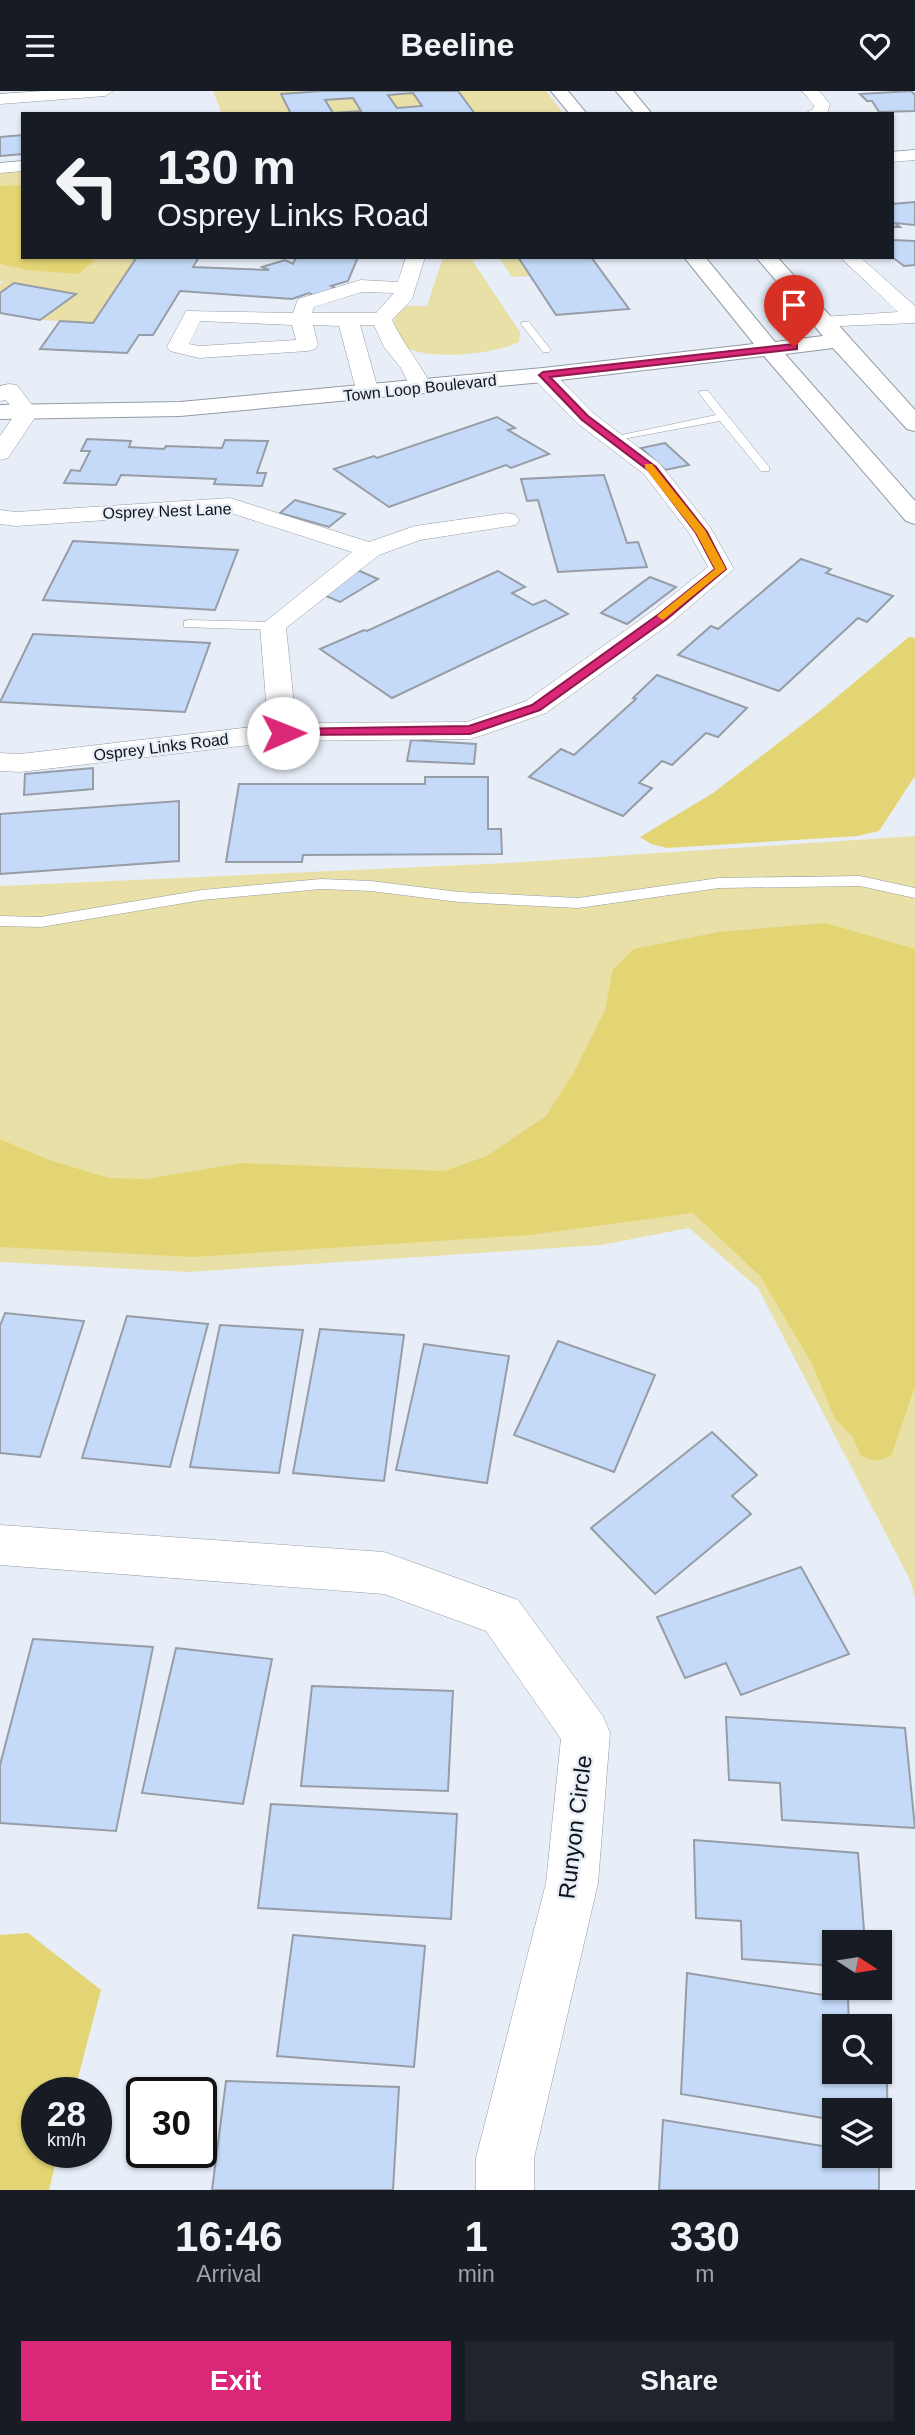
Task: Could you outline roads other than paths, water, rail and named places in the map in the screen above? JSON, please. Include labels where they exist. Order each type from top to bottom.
[{"type":"street","points":[[0,99],[105,91]]},
{"type":"street","points":[[559,91],[577,112]]},
{"type":"street","points":[[624,91],[642,112]]},
{"type":"street","points":[[810,91],[822,104],[820,112]]},
{"type":"street","points":[[894,157],[915,155]]},
{"type":"street","points":[[0,168],[21,166]]},
{"type":"street","points":[[405,288],[361,286],[317,297],[305,303],[301,319],[308,345],[199,352],[177,347],[193,315],[301,319],[381,319],[402,299],[415,259]]},
{"type":"street","points":[[696,259],[753,330],[915,516]]},
{"type":"street","points":[[768,259],[838,341],[915,424]]},
{"type":"street","points":[[851,259],[915,317]]},
{"type":"street","points":[[720,333],[853,319],[915,317]]},
{"type":"street","points":[[381,319],[394,347],[411,366],[421,387]]},
{"type":"street","points":[[348,320],[365,383]]},
{"type":"street","points":[[838,341],[915,334]]},
{"type":"street","name":"Town Loop Boulevard","points":[[251,381],[421,387],[838,341]]},
{"type":"street","points":[[519,354],[573,348]]},
{"type":"street","name":"Town Loop Boulevard","points":[[0,412],[180,409],[365,383],[411,366],[438,363]]},
{"type":"street","name":"Osprey Links Road","points":[[0,762],[20,763],[283,733],[470,730],[536,707],[663,616],[721,569],[701,532],[652,469],[585,418],[543,375]]},
{"type":"street","points":[[3,391],[36,389]]},
{"type":"street","points":[[0,453],[27,413],[3,391]]},
{"type":"street","name":"Osprey Nest Lane","points":[[0,517],[16,519],[230,505],[370,550]]},
{"type":"street","points":[[283,733],[273,626],[370,550],[415,533],[507,520]]},
{"type":"street","name":"Runyon Circle","points":[[0,1545],[384,1573],[502,1615],[586,1733],[572,1883],[505,2158],[505,2190]]},
{"type":"lane","points":[[526,324],[546,350]]},
{"type":"lane","points":[[704,393],[765,469]]},
{"type":"lane","points":[[612,438],[723,417]]},
{"type":"lane","points":[[188,624],[273,626]]},
{"type":"lane","points":[[0,921],[41,922],[202,895],[321,884],[371,886],[459,897],[578,903],[733,882],[860,881],[915,893]]}]
